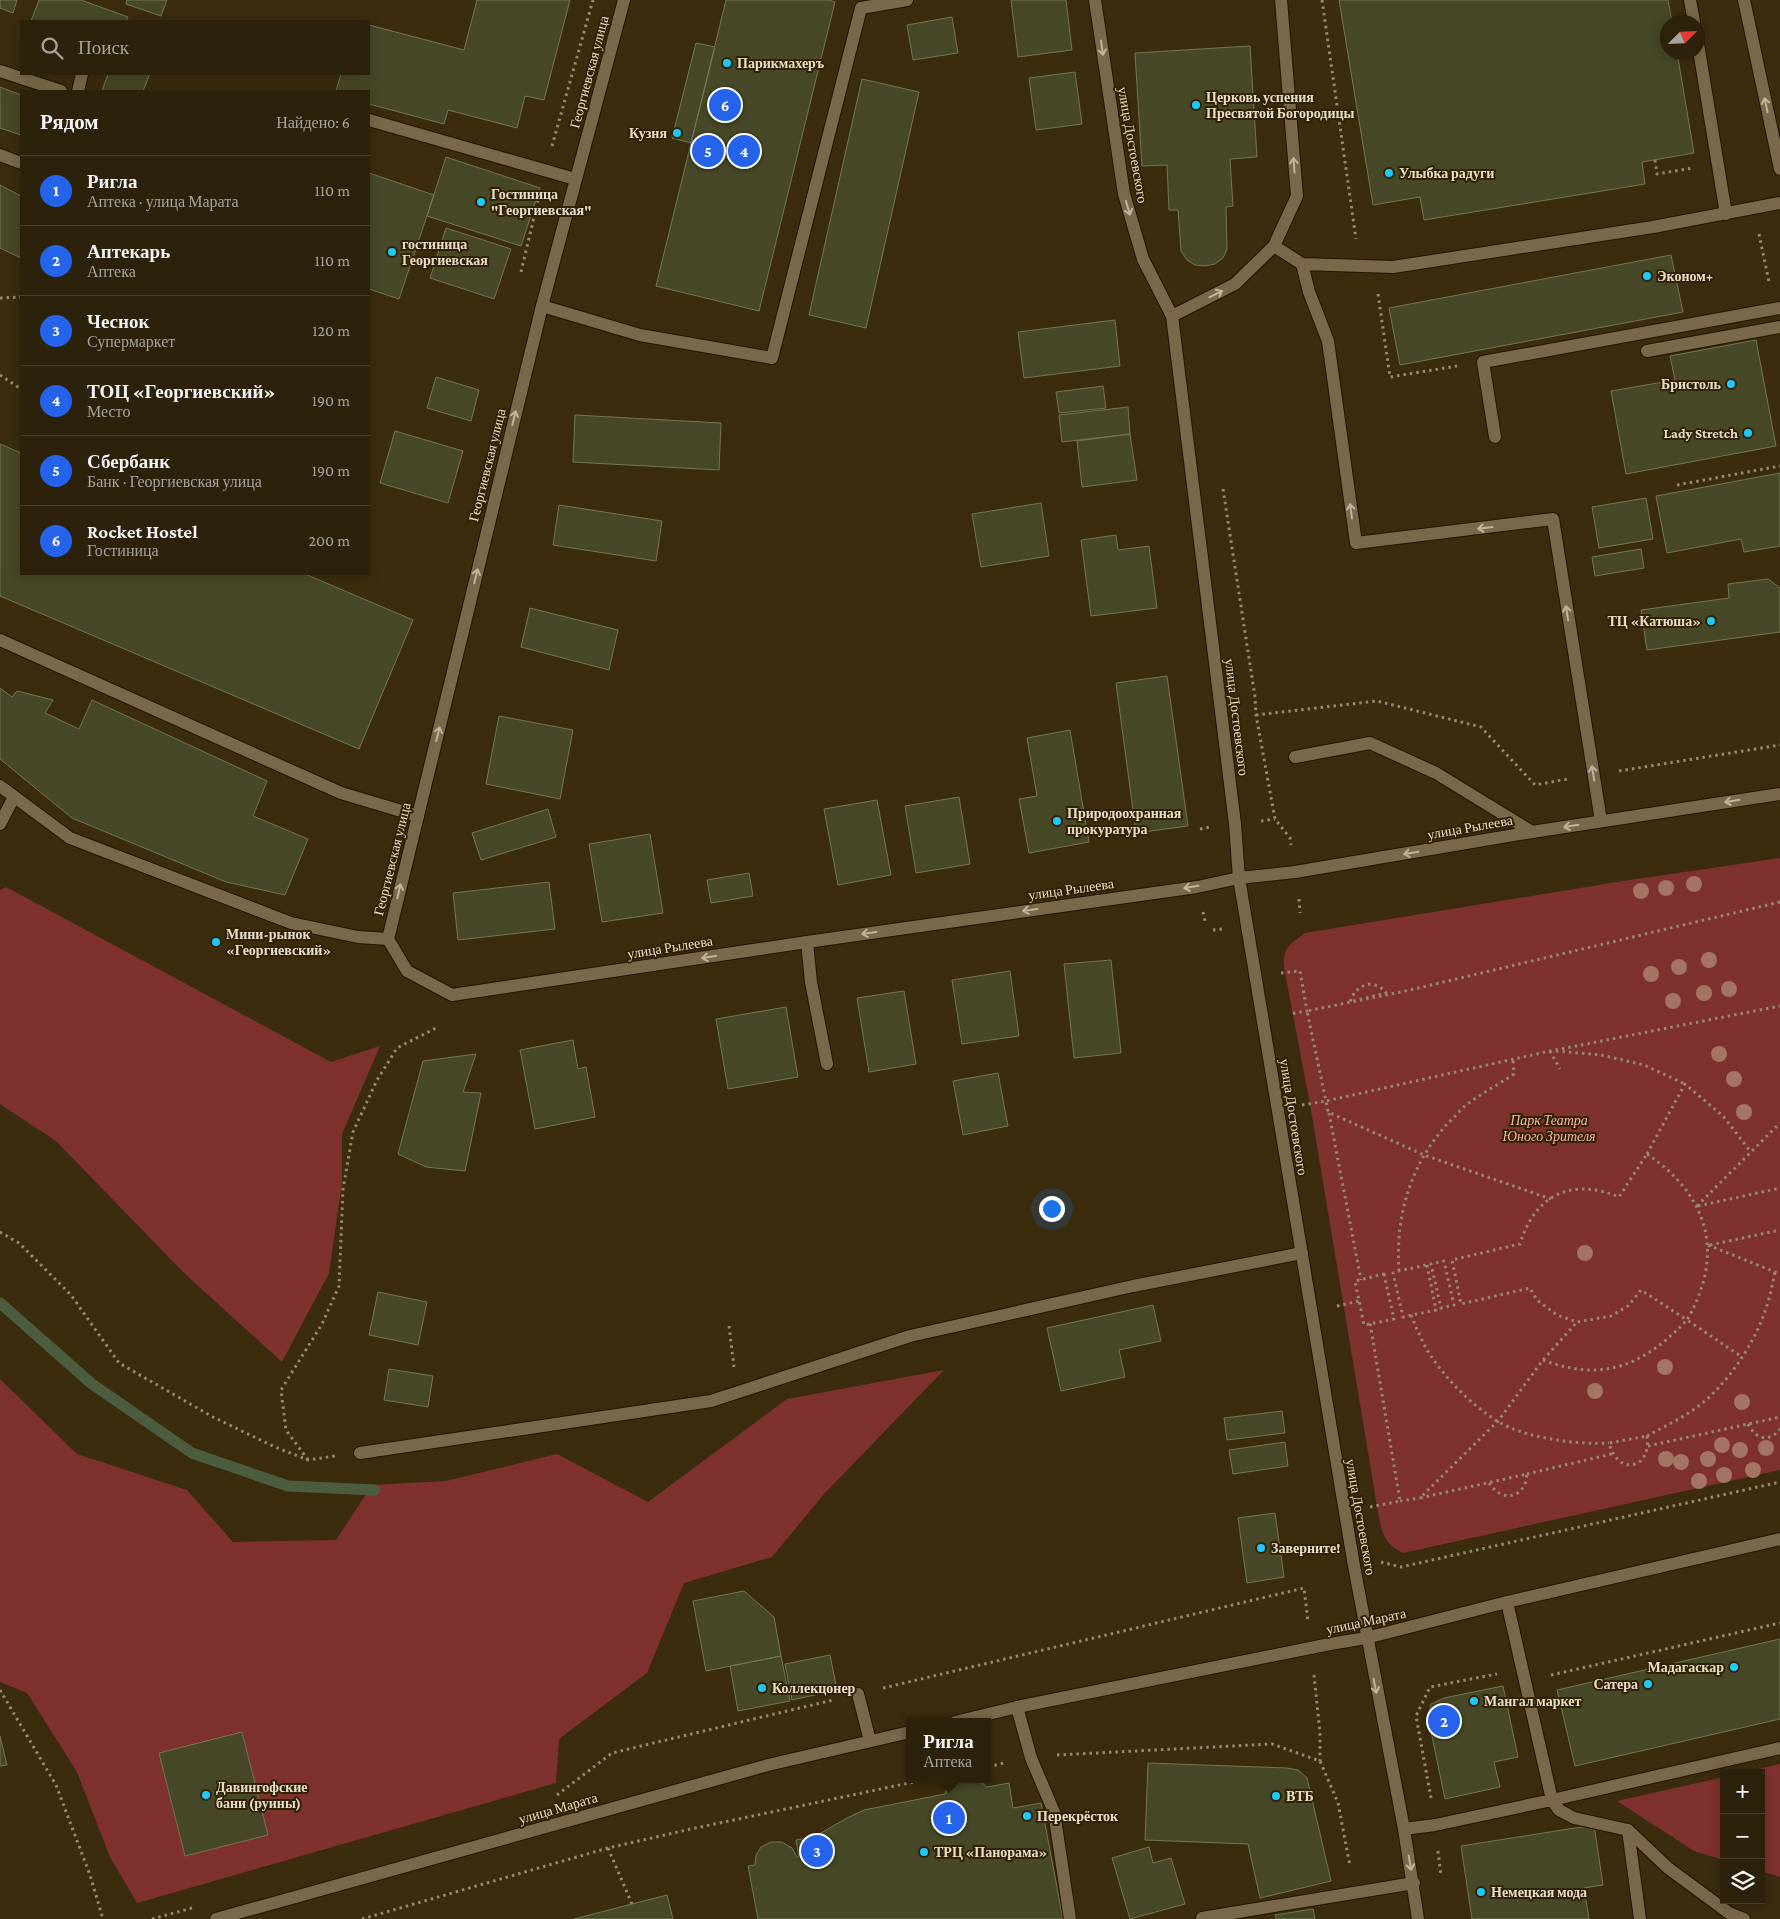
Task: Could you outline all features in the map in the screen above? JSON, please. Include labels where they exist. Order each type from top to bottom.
[{"type":"street","name":"Георгиевская улица","points":[[388,939],[542,306],[624,0]]},
{"type":"street","points":[[542,306],[640,335],[772,358],[861,8],[907,0]]},
{"type":"street","name":"улица Достоевского","points":[[1095,0],[1124,194],[1143,259],[1172,316],[1235,824],[1239,878],[1366,1638],[1414,1883],[1418,1919]]},
{"type":"street","points":[[1172,316],[1235,284],[1274,246],[1297,196],[1282,0]]},
{"type":"street","points":[[1690,0],[1693,15]]},
{"type":"street","points":[[1744,0],[1780,169]]},
{"type":"street","points":[[1701,60],[1726,214]]},
{"type":"street","points":[[0,71],[58,90]]},
{"type":"street","points":[[78,90],[82,75]]},
{"type":"street","points":[[370,120],[575,179]]},
{"type":"street","points":[[0,155],[20,163]]},
{"type":"street","points":[[1274,246],[1302,264],[1393,267],[1653,227],[1780,203]]},
{"type":"street","points":[[1302,264],[1309,292],[1328,341],[1356,543],[1553,519],[1601,821]]},
{"type":"street","points":[[1496,437],[1483,362],[1780,308]]},
{"type":"street","points":[[1647,351],[1780,327]]},
{"type":"street","points":[[0,640],[341,793],[418,816]]},
{"type":"street","points":[[1295,757],[1370,744],[1436,773],[1532,832]]},
{"type":"street","points":[[0,786],[70,838],[291,923],[358,937],[388,939]]},
{"type":"street","name":"улица Рылеева","points":[[388,939],[407,971],[452,995],[1197,886],[1239,878],[1295,872],[1532,832],[1780,794]]},
{"type":"street","points":[[0,824],[14,797]]},
{"type":"street","points":[[807,942],[811,982],[826,1064]]},
{"type":"street","points":[[360,1453],[711,1401],[910,1336],[1133,1286],[1302,1253]]},
{"type":"street","name":"улица Марата","points":[[972,1718],[1017,1707],[1366,1638],[1507,1602],[1780,1539]]},
{"type":"street","points":[[1507,1602],[1552,1800],[1559,1810],[1574,1818],[1628,1830],[1668,1868],[1729,1913],[1744,1919]]},
{"type":"street","points":[[858,1694],[870,1741]]},
{"type":"street","points":[[1017,1707],[1031,1758],[1054,1812],[1070,1919]]},
{"type":"street","name":"улица Марата","points":[[216,1919],[768,1765],[906,1733]]},
{"type":"street","points":[[1404,1829],[1435,1825],[1552,1800],[1780,1748]]},
{"type":"street","points":[[1628,1830],[1640,1919]]},
{"type":"street","points":[[1202,1918],[1414,1883]]},
{"type":"path","points":[[546,171],[593,0]]},
{"type":"path","points":[[1322,0],[1357,247],[1374,266],[1390,377],[1483,362]]},
{"type":"path","points":[[1655,160],[1657,174],[1718,164]]},
{"type":"path","points":[[0,298],[20,297]]},
{"type":"path","points":[[0,375],[20,388]]},
{"type":"path","points":[[1677,485],[1780,466]]},
{"type":"path","points":[[1222,483],[1256,715],[1275,819],[1290,838],[1300,913]]},
{"type":"path","points":[[1256,715],[1377,701],[1481,728],[1535,785],[1780,745]]},
{"type":"path","points":[[1282,1015],[1429,986],[1780,902]]},
{"type":"path","points":[[1275,974],[1300,971],[1361,1280]]},
{"type":"path","points":[[1368,984],[1383,988],[1386,993],[1368,998],[1350,1002],[1353,994],[1359,987],[1368,984]]},
{"type":"path","points":[[1297,1106],[1550,1051],[1780,1006]]},
{"type":"path","points":[[308,1460],[286,1430],[281,1390],[322,1324],[340,1286],[343,1190],[353,1132],[377,1080],[397,1048],[438,1027]]},
{"type":"path","points":[[1550,1051],[1560,1069]]},
{"type":"path","points":[[1550,1051],[1601,1055],[1644,1065],[1685,1084],[1723,1116],[1751,1152]]},
{"type":"path","points":[[1399,1271],[1398,1235],[1403,1204],[1412,1178],[1424,1155],[1437,1136],[1465,1106],[1514,1074],[1513,1059]]},
{"type":"path","points":[[1685,1084],[1647,1154],[1619,1197],[1602,1190],[1584,1188],[1565,1191],[1536,1211],[1526,1226],[1520,1244],[1355,1281],[1364,1325],[1530,1288],[1537,1300],[1556,1315],[1578,1322],[1611,1316],[1628,1306],[1641,1290],[1742,1357]]},
{"type":"path","points":[[1328,1112],[1424,1155],[1551,1199]]},
{"type":"path","points":[[1697,1206],[1780,1123]]},
{"type":"path","points":[[1543,1360],[1578,1370],[1598,1370],[1617,1366],[1634,1361],[1653,1351],[1687,1320],[1701,1290],[1705,1275],[1708,1245],[1697,1206],[1692,1196],[1675,1175],[1647,1154]]},
{"type":"path","points":[[1697,1206],[1780,1188]]},
{"type":"path","points":[[1708,1245],[1780,1230]]},
{"type":"path","points":[[0,1232],[19,1244],[71,1295],[119,1362],[213,1417],[275,1448],[308,1460],[360,1453]]},
{"type":"path","points":[[1708,1245],[1780,1274]]},
{"type":"path","points":[[1452,1260],[1462,1304]]},
{"type":"path","points":[[1444,1261],[1454,1306]]},
{"type":"path","points":[[1431,1264],[1441,1308]]},
{"type":"path","points":[[1426,1265],[1436,1310]]},
{"type":"path","points":[[1393,1272],[1403,1317]]},
{"type":"path","points":[[1411,1315],[1427,1349],[1440,1368],[1455,1386],[1498,1422],[1551,1439],[1579,1443],[1609,1443],[1647,1436],[1685,1415],[1706,1400],[1742,1357],[1757,1330],[1768,1303],[1775,1272]]},
{"type":"path","points":[[1384,1274],[1394,1319]]},
{"type":"path","points":[[1448,1284],[1457,1282]]},
{"type":"path","points":[[1431,1288],[1437,1286]]},
{"type":"path","points":[[1389,1297],[1398,1295]]},
{"type":"path","points":[[1329,1308],[1359,1301]]},
{"type":"path","points":[[1420,1498],[1498,1422],[1543,1360],[1578,1322]]},
{"type":"path","points":[[1370,1323],[1400,1501]]},
{"type":"path","points":[[729,1326],[732,1362]]},
{"type":"path","points":[[1648,1446],[1780,1417]]},
{"type":"path","points":[[1748,1424],[1753,1434],[1760,1437],[1776,1434],[1780,1429]]},
{"type":"path","points":[[1609,1443],[1612,1454],[1617,1460],[1624,1464],[1633,1464],[1641,1461],[1647,1454],[1647,1436]]},
{"type":"path","points":[[1362,1508],[1420,1498],[1612,1454]]},
{"type":"path","points":[[1489,1483],[1494,1492],[1510,1495],[1518,1492],[1524,1485],[1527,1474]]},
{"type":"path","points":[[1380,1562],[1401,1567],[1780,1482]]},
{"type":"path","points":[[555,1796],[612,1753],[1304,1588]]},
{"type":"path","points":[[1416,1716],[1430,1687],[1523,1669],[1547,1676],[1780,1623]]},
{"type":"path","points":[[0,1690],[56,1785],[90,1875],[103,1919]]},
{"type":"path","points":[[991,1766],[1044,1755],[1272,1744],[1320,1761],[1338,1803],[1355,1892]]},
{"type":"path","points":[[362,1919],[608,1848],[909,1783]]},
{"type":"path","points":[[608,1848],[632,1904]]},
{"type":"path","points":[[152,1919],[198,1906]]},
{"type":"green space","name":"Парк Театра Юного Зрителя","points":[[1780,858],[1780,1470],[1403,1553],[1386,1539],[1380,1521],[1310,1104],[1285,973],[1284,959],[1287,949],[1305,933],[1623,881]]},
{"type":"green space","points":[[6,887],[331,1062],[380,1046],[342,1134],[342,1183],[329,1273],[282,1362],[184,1273],[56,1141],[0,1104],[0,890]]},
{"type":"green space","points":[[944,1370],[824,1494],[772,1557],[684,1583],[647,1673],[559,1739],[556,1783],[137,1903],[110,1857],[77,1772],[27,1693],[0,1682],[0,1379],[77,1454],[187,1490],[233,1542],[336,1540],[372,1485],[446,1481],[557,1454],[648,1502],[787,1399]]},
{"type":"green space","points":[[1780,1764],[1780,1877],[1765,1872],[1765,1769],[1758,1769]]},
{"type":"green space","points":[[1720,1778],[1720,1859],[1694,1851],[1617,1801]]},
{"type":"building","points":[[0,0],[17,0],[13,13],[0,8]]},
{"type":"building","points":[[39,0],[81,0],[128,17],[126,20],[31,20]]},
{"type":"building","points":[[127,0],[167,0],[161,16],[126,4]]},
{"type":"building","points":[[477,0],[570,0],[544,100],[525,96],[517,128],[448,110],[444,124],[370,104],[370,90],[336,90],[341,75],[370,75],[370,25],[464,50]]},
{"type":"building","points":[[726,0],[828,0],[835,2],[759,311],[656,286]]},
{"type":"building","points":[[1011,0],[1066,0],[1072,50],[1018,57]]},
{"type":"building","points":[[1339,0],[1668,0],[1671,15],[1660,15],[1660,60],[1678,60],[1694,153],[1642,162],[1645,184],[1424,220],[1420,197],[1373,205]]},
{"type":"building","points":[[952,17],[958,53],[913,60],[907,25]]},
{"type":"building","points":[[696,43],[715,47],[691,143],[672,138]]},
{"type":"building","name":"Церковь успения Пресвятой Богородицы","points":[[1250,46],[1257,157],[1230,159],[1233,206],[1226,207],[1227,249],[1223,258],[1215,264],[1195,265],[1187,260],[1181,251],[1178,210],[1169,210],[1167,165],[1142,166],[1135,53]]},
{"type":"building","points":[[1075,72],[1082,124],[1036,130],[1029,78]]},
{"type":"building","points":[[108,75],[150,75],[143,90],[102,90]]},
{"type":"building","points":[[862,79],[919,92],[866,328],[809,315]]},
{"type":"building","points":[[0,87],[20,95],[20,135],[0,128]]},
{"type":"building","points":[[446,157],[540,188],[521,246],[427,216]]},
{"type":"building","name":"гостиница Георгиевская","points":[[370,173],[434,195],[399,299],[370,289]]},
{"type":"building","points":[[0,185],[20,195],[20,258],[0,248]]},
{"type":"building","points":[[446,228],[511,249],[494,299],[430,278]]},
{"type":"building","points":[[1671,255],[1683,312],[1400,365],[1389,308]]},
{"type":"building","points":[[1115,320],[1120,366],[1024,378],[1018,332]]},
{"type":"building","points":[[1756,340],[1776,446],[1626,474],[1611,391],[1675,380],[1670,356]]},
{"type":"building","points":[[436,377],[479,390],[471,421],[427,408]]},
{"type":"building","points":[[1103,386],[1106,408],[1059,413],[1056,392]]},
{"type":"building","points":[[1128,407],[1130,434],[1062,442],[1059,415]]},
{"type":"building","points":[[575,415],[721,423],[719,470],[573,462]]},
{"type":"building","points":[[395,431],[463,451],[448,503],[380,483]]},
{"type":"building","points":[[1130,434],[1137,480],[1082,487],[1077,441]]},
{"type":"building","points":[[0,444],[20,453],[20,575],[307,575],[413,620],[359,749],[0,596]]},
{"type":"building","points":[[1780,473],[1780,546],[1744,552],[1741,539],[1667,553],[1656,496]]},
{"type":"building","points":[[1646,498],[1653,539],[1599,548],[1592,507]]},
{"type":"building","points":[[1041,503],[1049,556],[981,567],[972,514]]},
{"type":"building","points":[[559,505],[662,521],[656,561],[553,545]]},
{"type":"building","points":[[1116,535],[1118,550],[1149,546],[1157,608],[1091,616],[1081,540]]},
{"type":"building","points":[[1641,549],[1644,568],[1595,576],[1592,557]]},
{"type":"building","name":"ТЦ «Катюша»","points":[[1768,579],[1780,588],[1780,632],[1647,650],[1641,610],[1729,598],[1728,584]]},
{"type":"building","points":[[530,608],[618,630],[609,670],[521,647]]},
{"type":"building","points":[[1167,676],[1188,826],[1136,833],[1116,683]]},
{"type":"building","points":[[0,688],[12,697],[17,691],[53,700],[45,713],[79,729],[92,700],[267,781],[253,816],[308,839],[285,895],[226,882],[72,818],[0,759]]},
{"type":"building","points":[[499,716],[573,730],[560,799],[486,784]]},
{"type":"building","points":[[1070,730],[1089,842],[1029,853],[1019,799],[1037,796],[1027,738]]},
{"type":"building","points":[[959,797],[970,864],[916,873],[905,806]]},
{"type":"building","points":[[877,800],[891,875],[838,885],[824,809]]},
{"type":"building","points":[[548,809],[556,837],[481,860],[472,833]]},
{"type":"building","points":[[650,834],[663,913],[602,922],[589,844]]},
{"type":"building","points":[[749,873],[753,896],[711,903],[707,880]]},
{"type":"building","points":[[549,882],[555,929],[458,940],[453,893]]},
{"type":"building","points":[[1111,960],[1121,1053],[1074,1058],[1064,964]]},
{"type":"building","points":[[1010,971],[1019,1036],[962,1044],[952,980]]},
{"type":"building","points":[[904,991],[916,1064],[869,1072],[857,998]]},
{"type":"building","points":[[786,1007],[798,1077],[728,1089],[716,1019]]},
{"type":"building","points":[[573,1040],[578,1069],[586,1067],[595,1117],[535,1129],[520,1050]]},
{"type":"building","points":[[476,1054],[463,1092],[481,1093],[465,1171],[426,1167],[398,1154],[423,1061]]},
{"type":"building","points":[[998,1073],[1008,1126],[963,1135],[953,1081]]},
{"type":"building","points":[[378,1292],[427,1302],[418,1345],[369,1335]]},
{"type":"building","points":[[1153,1305],[1161,1341],[1119,1350],[1125,1377],[1061,1391],[1047,1328]]},
{"type":"building","points":[[389,1369],[433,1376],[428,1407],[384,1400]]},
{"type":"building","points":[[1282,1411],[1285,1433],[1227,1440],[1224,1418]]},
{"type":"building","points":[[1285,1442],[1288,1466],[1233,1474],[1229,1450]]},
{"type":"building","name":"Заверните!","points":[[1275,1513],[1284,1577],[1247,1583],[1238,1518]]},
{"type":"building","points":[[744,1591],[774,1617],[781,1656],[706,1671],[693,1601]]},
{"type":"building","points":[[1780,1639],[1780,1719],[1575,1766],[1557,1690]]},
{"type":"building","points":[[830,1655],[837,1690],[792,1700],[785,1664]]},
{"type":"building","points":[[781,1656],[790,1701],[738,1711],[730,1666]]},
{"type":"building","points":[[1503,1686],[1518,1757],[1494,1762],[1500,1787],[1445,1799],[1428,1717],[1431,1704],[1444,1698]]},
{"type":"building","points":[[242,1732],[268,1835],[185,1856],[159,1753]]},
{"type":"building","points":[[0,1736],[7,1765],[0,1766]]},
{"type":"building","points":[[1148,1763],[1298,1770],[1307,1778],[1331,1881],[1260,1898],[1248,1844],[1145,1840]]},
{"type":"building","name":"ТРЦ «Панорама»","points":[[951,1783],[982,1783],[987,1787],[1009,1783],[1013,1808],[1041,1803],[1063,1919],[758,1919],[748,1866],[755,1865],[756,1855],[761,1847],[771,1842],[782,1842],[792,1848],[797,1857],[799,1857],[796,1840],[814,1837],[864,1810],[945,1794],[948,1785]]},
{"type":"building","points":[[1594,1825],[1603,1885],[1584,1888],[1589,1919],[1472,1919],[1461,1846]]},
{"type":"building","points":[[1149,1847],[1153,1863],[1171,1858],[1185,1904],[1130,1919],[1112,1858]]},
{"type":"building","points":[[667,1895],[673,1919],[574,1919],[632,1904]]},
{"type":"building","points":[[1313,1909],[1315,1919],[1276,1919],[1275,1915]]},
{"type":"waterway","points":[[0,1303],[92,1384],[192,1453],[288,1486],[375,1490]]},
{"type":"place","name":"Парикмахеръ","points":[[727,63]]},
{"type":"place","name":"Rocket Hostel","points":[[725,105]]},
{"type":"place","name":"Церковь успения Пресвятой Богородицы","points":[[1196,105]]},
{"type":"place","name":"Кузня","points":[[677,133]]},
{"type":"place","name":"Сбербанк","points":[[708,151]]},
{"type":"place","name":"ТОЦ «Георгиевский»","points":[[744,151]]},
{"type":"place","name":"Улыбка радуги","points":[[1389,173]]},
{"type":"place","name":"Гостиница \"Георгиевская\"","points":[[481,202]]},
{"type":"place","name":"гостиница Георгиевская","points":[[392,252]]},
{"type":"place","name":"Эконом+","points":[[1647,276]]},
{"type":"place","name":"Бристоль","points":[[1731,384]]},
{"type":"place","name":"Lady Stretch","points":[[1748,433]]},
{"type":"place","name":"ТЦ «Катюша»","points":[[1711,621]]},
{"type":"place","name":"Природоохранная прокуратура","points":[[1057,821]]},
{"type":"place","name":"Мини-рынок «Георгиевский»","points":[[216,942]]},
{"type":"place","name":"Заверните!","points":[[1261,1548]]},
{"type":"place","name":"Мадагаскар","points":[[1734,1667]]},
{"type":"place","name":"Сатера","points":[[1648,1684]]},
{"type":"place","name":"Коллекцонер","points":[[762,1688]]},
{"type":"place","name":"Мангал маркет","points":[[1474,1701]]},
{"type":"place","name":"Аптекарь","points":[[1444,1721]]},
{"type":"place","name":"Давингофские бани (руины)","points":[[206,1795]]},
{"type":"place","name":"ВТБ","points":[[1276,1796]]},
{"type":"place","name":"Перекрёсток","points":[[1027,1816]]},
{"type":"place","name":"Ригла","points":[[949,1818]]},
{"type":"place","name":"Чеснок","points":[[817,1851]]},
{"type":"place","name":"ТРЦ «Панорама»","points":[[924,1852]]},
{"type":"place","name":"Немецкая мода","points":[[1481,1892]]}]
